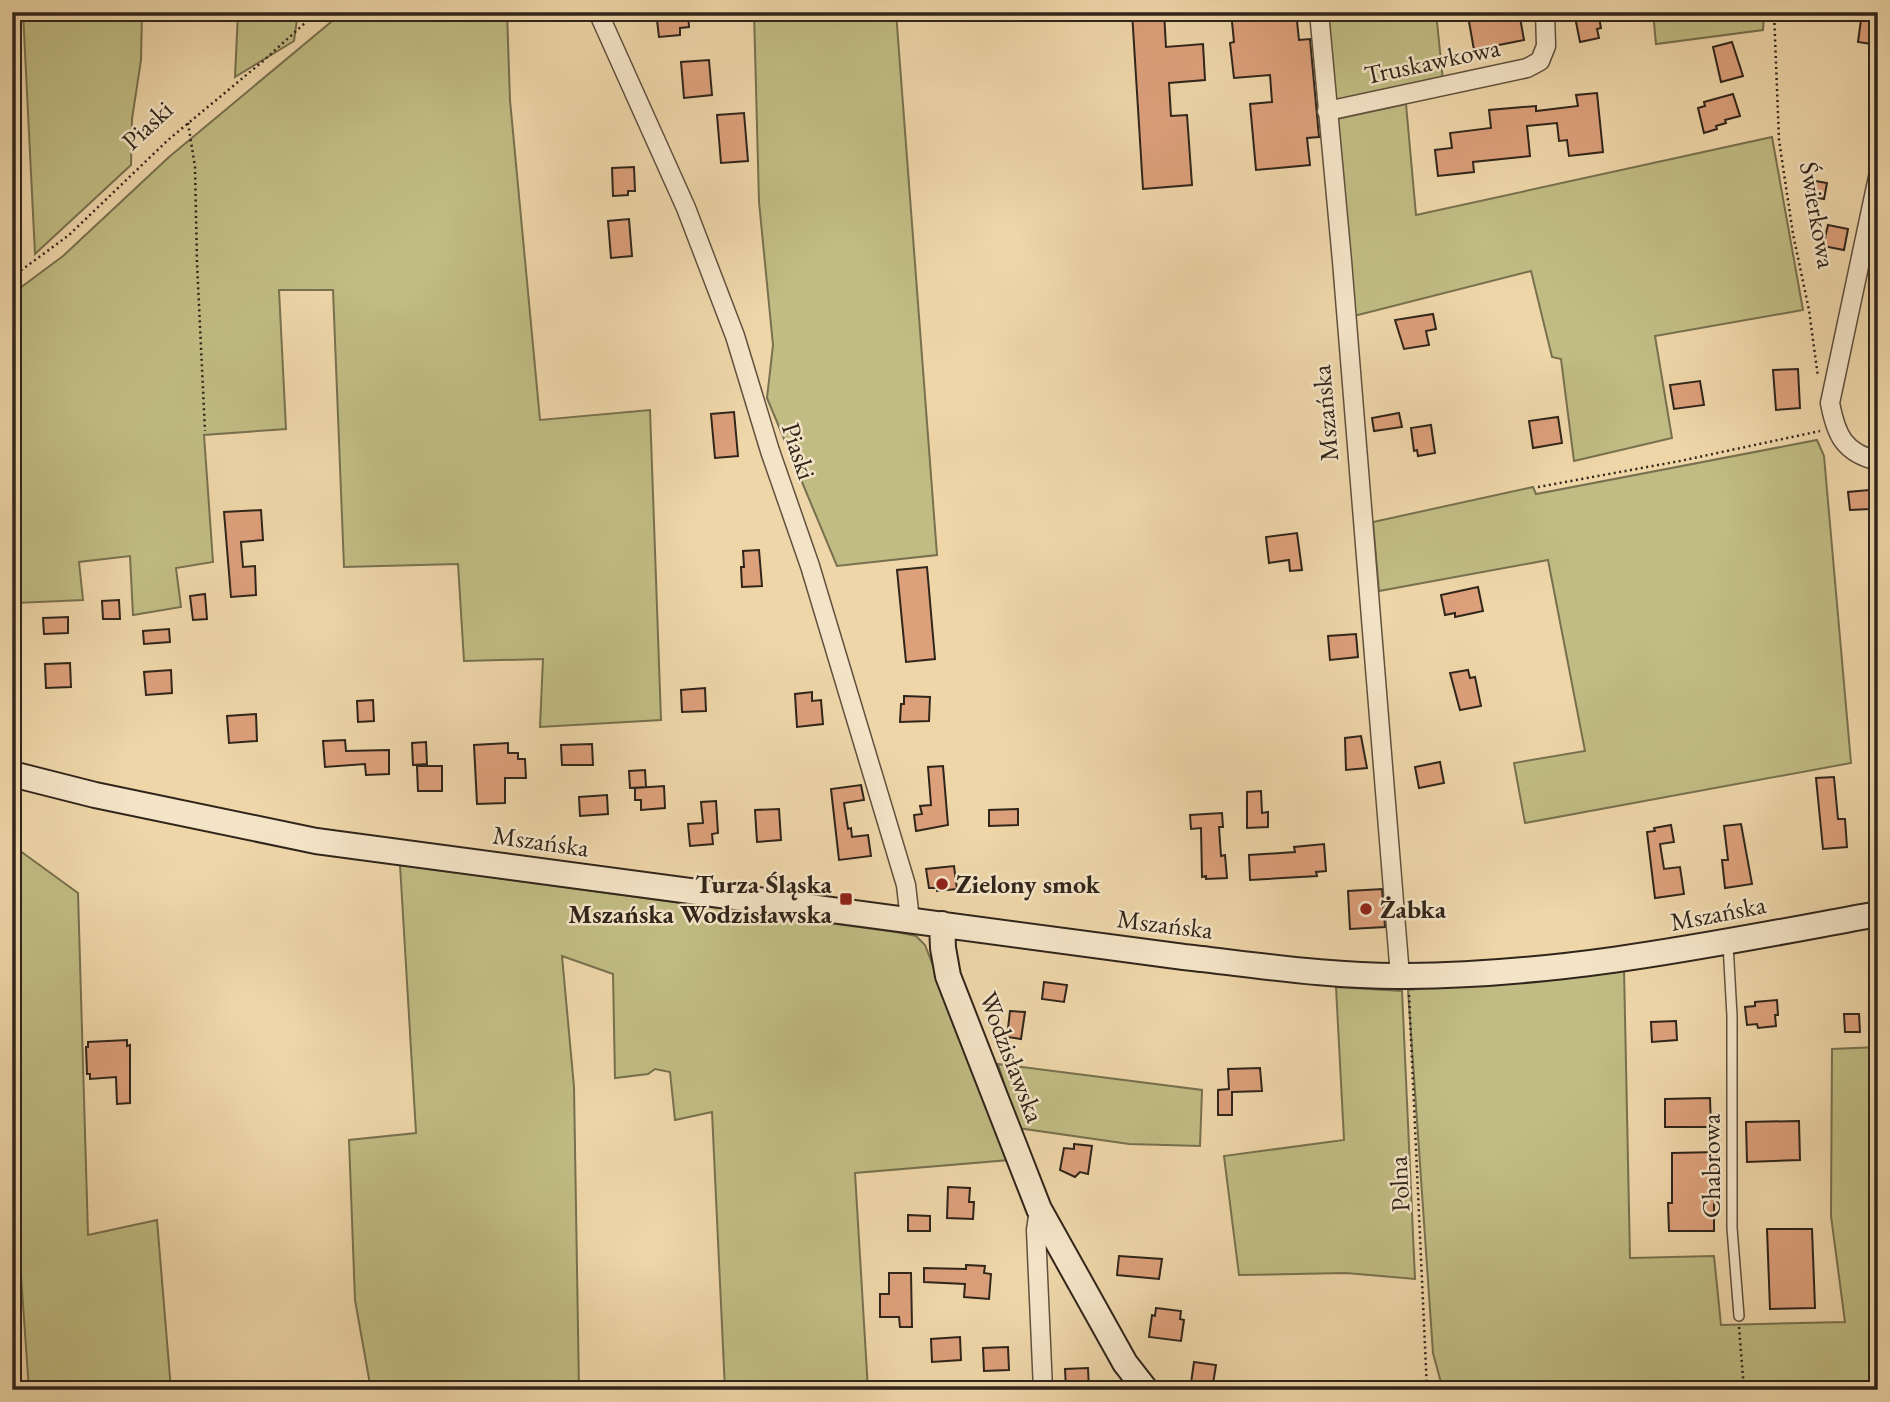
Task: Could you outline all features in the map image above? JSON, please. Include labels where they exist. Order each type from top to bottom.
[{"type":"street","name":"Piaski","points":[[598,12],[686,208],[735,336],[770,451],[810,566],[906,885],[910,920]]},
{"type":"street","name":"Mszańska","points":[[1319,12],[1404,976]]},
{"type":"street","name":"Truskawkowa","points":[[1327,111],[1527,68],[1540,61],[1546,46],[1545,12]]},
{"type":"street","name":"Świerkowa","points":[[1834,423],[1830,403],[1835,373],[1878,177]]},
{"type":"street","points":[[1834,423],[1850,450],[1878,461]]},
{"type":"street","name":"Mszańska","points":[[12,774],[95,795],[316,841],[1259,966],[1404,976],[1521,972],[1646,957],[1878,914]]},
{"type":"street","name":"Wodzisławska","points":[[942,924],[945,961],[953,989],[1039,1209],[1125,1363],[1146,1390]]},
{"type":"street","name":"Wodzisławska","points":[[1039,1209],[1036,1230],[1043,1390]]},
{"type":"lane","name":"Chabrowa","points":[[1728,942],[1732,1016],[1732,1228],[1739,1316]]},
{"type":"path","name":"Piaski","points":[[12,277],[69,235],[188,122],[262,62],[317,12]]},
{"type":"path","name":"Świerkowa","points":[[1773,12],[1779,140],[1793,234],[1809,310],[1819,389]]},
{"type":"path","points":[[188,122],[195,167],[205,431]]},
{"type":"path","points":[[1538,487],[1817,433],[1834,423]]},
{"type":"path","name":"Polna","points":[[1404,976],[1427,1390]]},
{"type":"path","points":[[1739,1316],[1744,1390]]},
{"type":"shaded area","points":[[23,12],[142,12],[141,60],[132,119],[131,165],[35,254]]},
{"type":"shaded area","points":[[238,12],[298,12],[294,41],[235,77]]},
{"type":"shaded area","points":[[343,12],[507,12],[510,100],[540,420],[650,410],[661,720],[540,727],[543,659],[464,661],[458,564],[344,567],[333,290],[279,290],[286,429],[204,435],[213,562],[176,568],[181,607],[133,615],[130,556],[79,562],[83,600],[16,603],[12,501],[12,294],[63,256],[169,157]]},
{"type":"shaded area","points":[[754,12],[896,12],[937,555],[837,566],[767,398],[773,345],[759,202]]},
{"type":"shaded area","points":[[1325,12],[1436,12],[1443,81],[1332,104]]},
{"type":"shaded area","points":[[1653,12],[1764,12],[1763,30],[1656,44]]},
{"type":"shaded area","points":[[1406,104],[1416,215],[1772,137],[1803,310],[1655,336],[1672,438],[1574,461],[1561,359],[1552,357],[1531,271],[1354,316],[1337,119]]},
{"type":"shaded area","points":[[1817,440],[1824,456],[1851,763],[1525,823],[1514,763],[1585,751],[1548,560],[1379,591],[1373,522],[1533,487],[1536,494]]},
{"type":"shaded area","points":[[12,845],[78,893],[88,1235],[157,1220],[171,1390],[29,1390],[17,1219],[12,1014]]},
{"type":"shaded area","points":[[400,865],[896,932],[916,936],[925,945],[1009,1160],[855,1173],[868,1390],[725,1390],[712,1112],[675,1120],[670,1072],[655,1069],[648,1074],[615,1078],[613,974],[562,956],[574,1087],[579,1390],[371,1390],[355,1300],[349,1140],[416,1133]]},
{"type":"shaded area","points":[[1624,968],[1630,1258],[1714,1256],[1721,1325],[1845,1322],[1831,1216],[1832,1049],[1878,1047],[1878,1390],[1443,1390],[1433,1353],[1408,990]]},
{"type":"shaded area","points":[[1336,987],[1402,991],[1415,1279],[1346,1273],[1239,1275],[1224,1156],[1344,1140]]},
{"type":"shaded area","points":[[998,1064],[1202,1090],[1200,1146],[1129,1144],[1018,1128]]},
{"type":"building","points":[[662,12],[688,12],[689,27],[680,28],[680,35],[659,37],[657,20],[663,20]]},
{"type":"building","points":[[1132,12],[1164,12],[1166,47],[1203,44],[1205,80],[1169,83],[1171,116],[1187,115],[1192,185],[1143,189]]},
{"type":"building","points":[[1231,12],[1296,12],[1299,40],[1310,39],[1319,137],[1307,138],[1310,165],[1256,170],[1250,104],[1272,102],[1270,75],[1234,78],[1230,43],[1234,42]]},
{"type":"building","points":[[1491,12],[1519,12],[1524,40],[1474,50],[1468,16]]},
{"type":"building","points":[[1574,12],[1598,12],[1601,28],[1597,29],[1599,38],[1580,42]]},
{"type":"building","points":[[1862,12],[1878,12],[1878,45],[1858,42]]},
{"type":"building","points":[[1732,42],[1743,76],[1721,82],[1713,47]]},
{"type":"building","points":[[709,60],[712,95],[684,98],[681,62]]},
{"type":"building","points":[[1597,93],[1603,152],[1569,156],[1567,140],[1559,141],[1557,123],[1527,126],[1530,156],[1473,162],[1474,172],[1438,176],[1435,150],[1452,148],[1450,133],[1491,128],[1489,110],[1536,106],[1536,111],[1578,106],[1576,95]]},
{"type":"building","points":[[1733,94],[1740,116],[1725,120],[1726,123],[1716,126],[1717,129],[1704,133],[1698,108],[1705,106],[1704,102]]},
{"type":"building","points":[[744,113],[748,161],[721,163],[717,115]]},
{"type":"building","points":[[634,167],[635,191],[628,191],[628,195],[613,196],[612,168]]},
{"type":"building","points":[[1810,180],[1827,183],[1824,199],[1807,196]]},
{"type":"building","points":[[629,219],[632,256],[611,258],[608,221]]},
{"type":"building","points":[[1828,225],[1848,229],[1844,250],[1823,246]]},
{"type":"building","points":[[1433,314],[1436,329],[1426,331],[1429,345],[1404,349],[1395,320]]},
{"type":"building","points":[[1798,369],[1800,408],[1776,410],[1773,370]]},
{"type":"building","points":[[1700,381],[1704,405],[1674,409],[1670,385]]},
{"type":"building","points":[[734,412],[738,456],[715,458],[711,414]]},
{"type":"building","points":[[1399,413],[1402,427],[1374,431],[1372,418]]},
{"type":"building","points":[[1558,417],[1562,443],[1533,448],[1529,421]]},
{"type":"building","points":[[1431,425],[1435,453],[1418,456],[1417,450],[1414,451],[1411,428]]},
{"type":"building","points":[[1869,490],[1870,509],[1850,510],[1848,492]]},
{"type":"building","points":[[261,510],[263,540],[241,542],[243,567],[255,566],[256,595],[231,597],[224,512]]},
{"type":"building","points":[[1297,533],[1302,570],[1290,571],[1289,560],[1269,563],[1266,537]]},
{"type":"building","points":[[759,550],[762,586],[742,587],[743,551]]},
{"type":"building","points":[[927,567],[935,659],[906,662],[897,570]]},
{"type":"building","points":[[1478,587],[1483,611],[1455,617],[1455,613],[1445,615],[1441,595]]},
{"type":"building","points":[[205,594],[207,619],[193,620],[190,596]]},
{"type":"building","points":[[119,600],[120,619],[103,619],[102,601]]},
{"type":"building","points":[[68,617],[68,633],[44,634],[43,618]]},
{"type":"building","points":[[169,629],[170,642],[144,644],[143,631]]},
{"type":"building","points":[[1356,634],[1358,657],[1330,660],[1328,636]]},
{"type":"building","points":[[70,663],[71,687],[46,688],[45,664]]},
{"type":"building","points":[[171,670],[172,693],[146,695],[144,672]]},
{"type":"building","points":[[1468,670],[1470,678],[1475,677],[1481,706],[1460,710],[1450,673]]},
{"type":"building","points":[[705,688],[706,711],[682,712],[681,690]]},
{"type":"building","points":[[812,692],[812,701],[821,700],[823,724],[797,727],[795,694]]},
{"type":"building","points":[[904,696],[930,697],[929,721],[900,722]]},
{"type":"building","points":[[373,700],[374,721],[358,722],[357,701]]},
{"type":"building","points":[[256,714],[257,741],[229,743],[227,716]]},
{"type":"building","points":[[1361,736],[1367,768],[1346,770],[1345,738]]},
{"type":"building","points":[[345,740],[346,751],[389,750],[389,774],[366,775],[365,764],[325,767],[323,741]]},
{"type":"building","points":[[426,742],[427,764],[413,765],[412,743]]},
{"type":"building","points":[[508,743],[508,753],[518,753],[518,759],[525,759],[526,778],[505,778],[505,803],[477,804],[474,745]]},
{"type":"building","points":[[592,744],[593,765],[562,765],[561,745]]},
{"type":"building","points":[[1440,762],[1444,783],[1419,788],[1415,767]]},
{"type":"building","points":[[417,766],[442,766],[442,791],[418,791]]},
{"type":"building","points":[[943,766],[948,825],[916,831],[914,815],[922,814],[920,806],[931,805],[928,767]]},
{"type":"building","points":[[645,770],[646,787],[630,788],[629,771]]},
{"type":"building","points":[[1834,777],[1838,819],[1845,819],[1847,847],[1823,849],[1816,778]]},
{"type":"building","points":[[861,785],[864,800],[844,803],[852,837],[868,835],[871,856],[839,860],[831,789]]},
{"type":"building","points":[[664,786],[665,808],[641,810],[641,800],[635,800],[635,788]]},
{"type":"building","points":[[1261,791],[1262,813],[1268,812],[1268,827],[1247,828],[1247,792]]},
{"type":"building","points":[[607,795],[608,814],[580,816],[579,797]]},
{"type":"building","points":[[716,801],[718,833],[712,834],[713,844],[690,846],[688,824],[703,823],[701,802]]},
{"type":"building","points":[[779,809],[781,840],[757,842],[755,810]]},
{"type":"building","points":[[1018,809],[1018,825],[989,826],[989,810]]},
{"type":"building","points":[[1222,813],[1223,827],[1219,827],[1221,856],[1225,855],[1227,878],[1206,879],[1206,876],[1202,877],[1201,828],[1191,829],[1190,815]]},
{"type":"building","points":[[1741,824],[1752,884],[1725,888],[1722,860],[1728,860],[1724,826]]},
{"type":"building","points":[[1671,825],[1674,842],[1660,844],[1664,869],[1680,867],[1684,894],[1655,898],[1647,832]]},
{"type":"building","points":[[1324,844],[1326,871],[1316,872],[1317,876],[1250,880],[1249,855],[1295,852],[1294,847]]},
{"type":"building","points":[[954,866],[957,889],[937,891],[937,888],[929,888],[926,869]]},
{"type":"building","name":"Żabka","points":[[1382,889],[1385,927],[1350,929],[1348,891]]},
{"type":"building","points":[[1044,982],[1067,985],[1064,1002],[1042,999]]},
{"type":"building","points":[[1777,1000],[1776,1026],[1758,1028],[1757,1024],[1747,1025],[1745,1007],[1755,1006],[1755,1002]]},
{"type":"building","points":[[1010,1011],[1025,1012],[1021,1039],[1007,1037]]},
{"type":"building","points":[[1844,1014],[1859,1014],[1860,1032],[1845,1032]]},
{"type":"building","points":[[1676,1021],[1677,1040],[1652,1042],[1651,1022]]},
{"type":"building","points":[[127,1040],[127,1046],[130,1045],[130,1103],[117,1104],[116,1077],[90,1079],[90,1074],[87,1074],[86,1047],[88,1042]]},
{"type":"building","points":[[1260,1068],[1262,1091],[1232,1092],[1232,1115],[1218,1115],[1218,1090],[1229,1089],[1228,1069]]},
{"type":"building","points":[[1710,1098],[1711,1127],[1665,1127],[1665,1099]]},
{"type":"building","points":[[1799,1121],[1800,1160],[1747,1162],[1746,1122]]},
{"type":"building","points":[[1074,1144],[1092,1146],[1088,1174],[1080,1172],[1075,1177],[1060,1170],[1064,1148],[1074,1149]]},
{"type":"building","points":[[1717,1152],[1714,1231],[1669,1231],[1672,1153]]},
{"type":"building","points":[[948,1187],[970,1188],[969,1202],[974,1202],[973,1219],[947,1218]]},
{"type":"building","points":[[908,1215],[930,1216],[930,1231],[908,1231]]},
{"type":"building","points":[[1767,1229],[1812,1229],[1815,1308],[1770,1309]]},
{"type":"building","points":[[1119,1256],[1162,1259],[1159,1279],[1117,1275]]},
{"type":"building","points":[[966,1265],[985,1266],[984,1273],[991,1274],[989,1299],[964,1297],[965,1284],[924,1282],[924,1268],[966,1269]]},
{"type":"building","points":[[889,1273],[911,1273],[912,1327],[900,1327],[899,1317],[880,1317],[880,1294],[889,1294]]},
{"type":"building","points":[[1156,1308],[1181,1311],[1180,1319],[1184,1320],[1181,1341],[1149,1337],[1152,1315],[1155,1316]]},
{"type":"building","points":[[960,1337],[961,1360],[932,1362],[931,1339]]},
{"type":"building","points":[[1008,1347],[1009,1370],[984,1371],[983,1348]]},
{"type":"building","points":[[1194,1362],[1216,1365],[1212,1390],[1190,1390]]},
{"type":"building","points":[[1088,1368],[1089,1389],[1066,1390],[1065,1369]]},
{"type":"place","name":"Zielony smok","points":[[942,884]]},
{"type":"place","name":"Turza Śląska Mszańska Wodzisławska","points":[[846,899]]},
{"type":"place","name":"Żabka","points":[[1366,909]]}]
